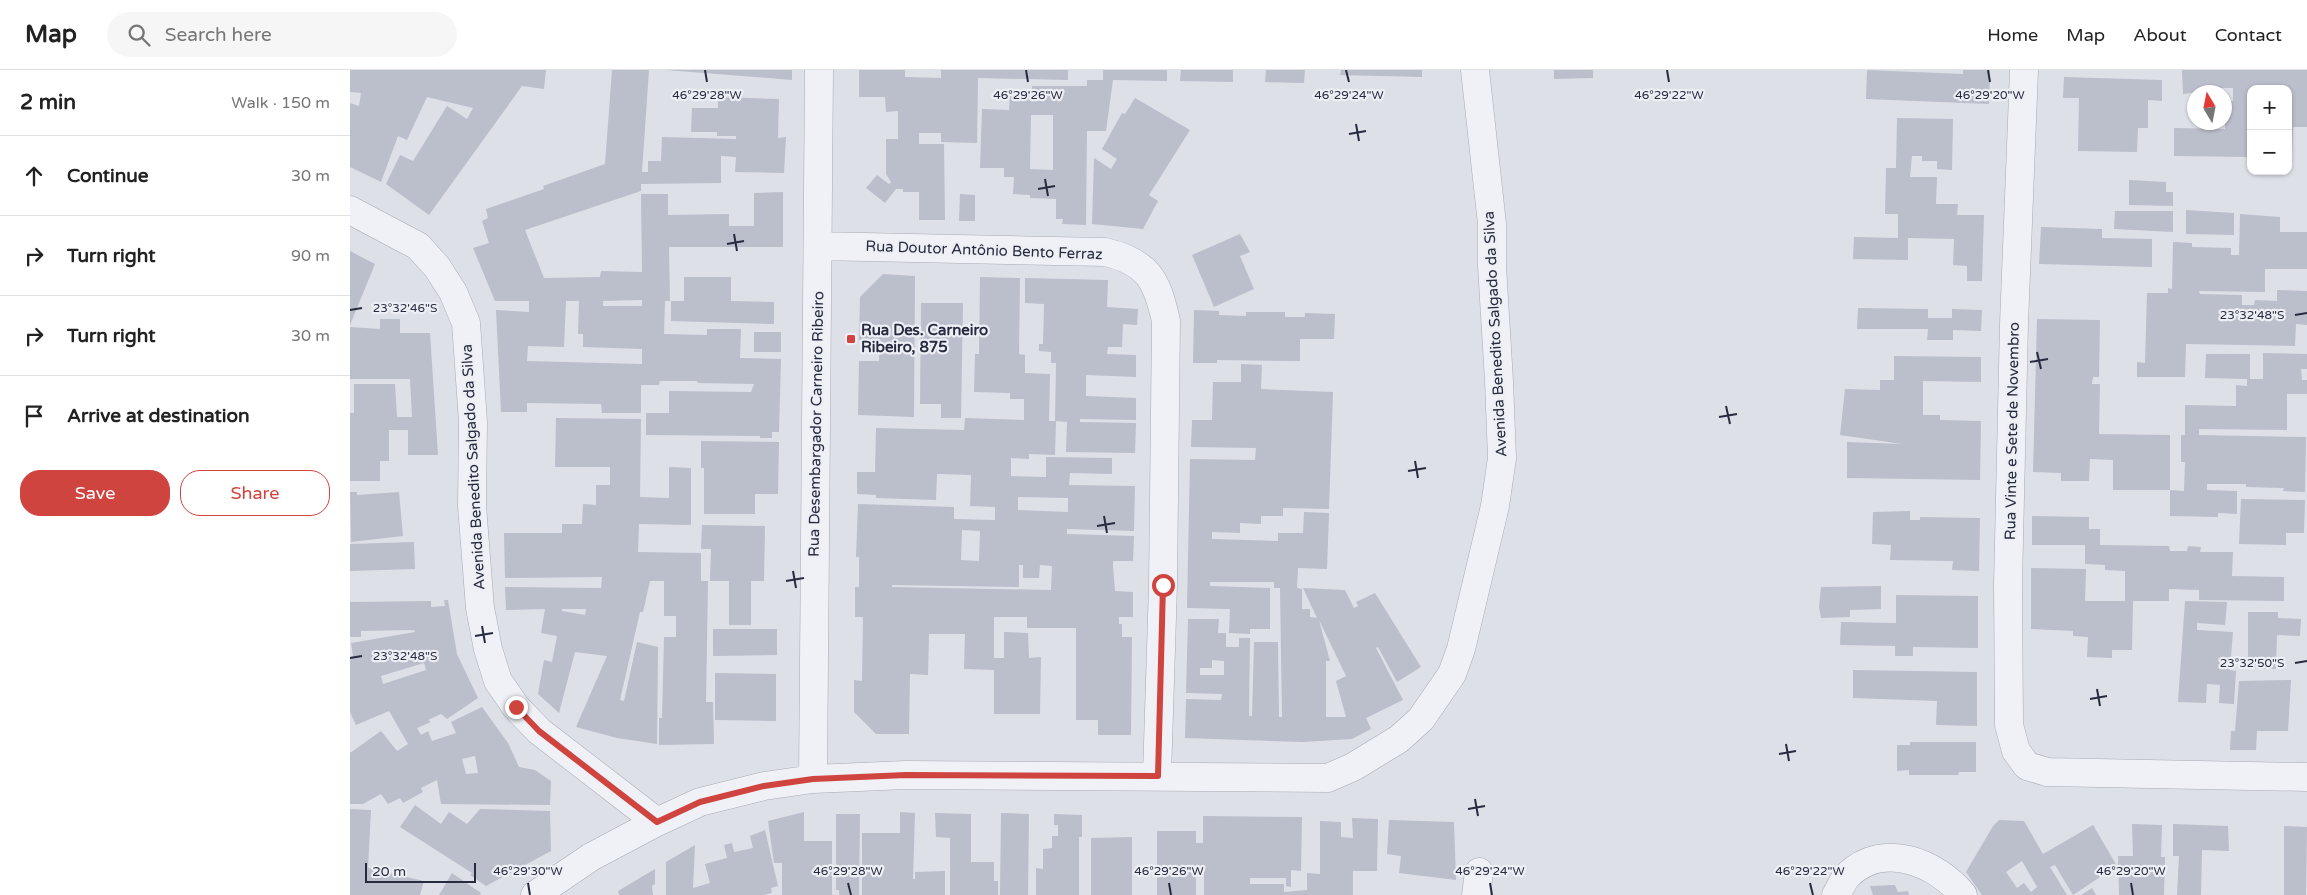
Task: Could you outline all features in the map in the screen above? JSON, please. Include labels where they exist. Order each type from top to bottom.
[{"type":"street","name":"Rua Desembargador Carneiro Ribeiro","points":[[813,779],[819,70]]},
{"type":"street","name":"Avenida Benedito Salgado da Silva","points":[[350,210],[418,246],[437,266],[454,292],[466,323],[473,422],[472,506],[480,608],[488,649],[498,681],[516,707],[539,731],[657,822],[700,802],[764,786],[813,779],[906,775],[1328,778],[1353,768],[1399,739],[1420,719],[1452,674],[1461,649],[1495,506],[1502,458],[1500,381],[1492,266],[1492,224],[1475,70]]},
{"type":"street","name":"Rua Vinte e Sete de Novembro","points":[[2024,70],[2014,324],[2008,574],[2009,725],[2016,751],[2027,766],[2047,772],[2307,777]]},
{"type":"street","name":"Rua Doutor Antônio Bento Ferraz","points":[[818,246],[1105,252],[1126,257],[1140,265],[1152,277],[1160,296],[1166,321],[1163,585],[1158,776]]},
{"type":"street","points":[[535,895],[591,857],[657,822]]},
{"type":"street","points":[[1836,895],[1848,876],[1870,860],[1899,857],[1925,864],[1952,882],[1963,895]]},
{"type":"building","points":[[350,70],[546,70],[544,89],[522,86],[429,215],[386,184],[400,155],[413,161],[447,106],[467,119],[473,108],[427,97],[407,140],[398,136],[381,182],[350,167],[350,103],[359,106],[361,93],[350,92]]},
{"type":"building","points":[[612,70],[649,70],[642,172],[648,172],[648,161],[661,161],[662,137],[736,139],[736,136],[717,136],[717,132],[691,132],[692,108],[718,108],[718,97],[779,99],[778,138],[786,137],[784,173],[735,172],[736,157],[721,156],[721,183],[641,184],[641,191],[525,230],[544,278],[600,277],[601,271],[642,272],[641,194],[668,194],[668,215],[729,214],[729,226],[754,226],[754,193],[783,192],[783,247],[669,247],[670,301],[665,301],[664,334],[707,335],[707,329],[741,329],[740,358],[781,359],[779,432],[772,432],[772,438],[760,438],[760,436],[646,435],[646,413],[669,413],[669,391],[751,392],[754,384],[660,381],[659,385],[641,385],[641,413],[602,413],[601,404],[527,403],[527,412],[501,412],[496,310],[529,312],[529,301],[495,301],[473,248],[489,243],[482,221],[488,218],[486,209],[544,189],[543,186],[605,164]],"holes":[[[642,300],[642,306],[603,306],[603,301]],[[566,301],[579,301],[578,334],[583,334],[583,347],[642,349],[642,364],[527,361],[528,346],[564,347]]]},
{"type":"building","points":[[666,70],[792,70],[792,80]]},
{"type":"building","points":[[859,70],[905,70],[905,77],[941,78],[941,70],[1068,70],[1068,80],[978,78],[977,143],[941,142],[941,133],[919,133],[919,144],[944,144],[945,220],[919,220],[919,192],[903,192],[903,189],[896,189],[885,203],[866,188],[877,175],[889,184],[891,182],[886,174],[886,139],[898,139],[898,111],[886,112],[885,97],[859,97]]},
{"type":"building","points":[[1103,70],[1167,70],[1167,81],[1113,80],[1106,131],[1087,131],[1086,225],[1062,224],[1063,219],[1056,219],[1056,199],[1030,198],[1030,195],[1013,194],[1014,177],[1004,177],[1004,168],[980,168],[982,109],[1009,110],[1010,94],[1032,94],[1032,86],[1087,86],[1087,80],[1103,80]],"holes":[[[1031,115],[1053,115],[1053,170],[1030,169]]]},
{"type":"building","points":[[1181,70],[1233,70],[1233,82],[1180,81]]},
{"type":"building","points":[[1266,70],[1305,70],[1304,83],[1265,82]]},
{"type":"building","points":[[1341,70],[1422,70],[1422,77],[1340,75]]},
{"type":"building","points":[[1554,70],[1593,70],[1593,78],[1554,79]]},
{"type":"building","points":[[1867,70],[1963,74],[1963,70],[1990,70],[1989,104],[1866,99]]},
{"type":"building","points":[[2182,70],[2307,70],[2307,127],[2293,127],[2292,158],[2292,85],[2247,85],[2247,157],[2174,156],[2174,128],[2187,128],[2187,130],[2232,130],[2232,85],[2187,85],[2187,93],[2183,94]]},
{"type":"building","points":[[2064,77],[2162,80],[2162,101],[2148,100],[2148,128],[2138,128],[2137,152],[2078,151],[2079,98],[2063,98]]},
{"type":"building","points":[[1135,98],[1190,130],[1149,195],[1158,201],[1143,229],[1092,224],[1094,158],[1111,169],[1117,159],[1102,149],[1122,113],[1125,114]]},
{"type":"building","points":[[1897,118],[1953,119],[1952,170],[1937,169],[1937,161],[1922,161],[1922,156],[1912,156],[1910,177],[1937,177],[1936,204],[1958,204],[1957,215],[1984,215],[1982,281],[1967,281],[1967,266],[1953,265],[1954,239],[1908,238],[1908,260],[1853,259],[1854,237],[1898,238],[1898,214],[1885,214],[1886,168],[1896,168]]},
{"type":"building","points":[[2129,180],[2166,182],[2166,192],[2173,192],[2173,206],[2129,205]]},
{"type":"building","points":[[960,194],[975,195],[975,221],[959,221]]},
{"type":"building","points":[[2186,210],[2234,213],[2234,235],[2186,234]]},
{"type":"building","points":[[2115,211],[2173,211],[2173,232],[2114,229]]},
{"type":"building","points":[[2240,214],[2280,217],[2280,232],[2307,232],[2307,269],[2265,269],[2265,292],[2199,291],[2200,294],[2242,295],[2242,305],[2254,305],[2255,300],[2277,301],[2277,290],[2307,291],[2307,325],[2296,324],[2295,346],[2186,344],[2185,377],[2137,377],[2137,362],[2145,363],[2147,293],[2168,293],[2168,288],[2172,289],[2173,242],[2192,243],[2192,247],[2231,248],[2231,255],[2239,255]]},
{"type":"building","points":[[2041,227],[2102,229],[2102,238],[2152,239],[2152,267],[2039,264]]},
{"type":"building","points":[[1240,234],[1250,252],[1240,256],[1254,289],[1214,307],[1192,255]]},
{"type":"building","points":[[350,251],[375,264],[350,325]]},
{"type":"building","points":[[883,274],[915,276],[914,417],[858,415],[859,361],[879,361],[880,340],[859,340],[860,297]]},
{"type":"building","points":[[684,277],[731,277],[731,301],[774,302],[774,324],[671,321],[671,301],[684,301]]},
{"type":"building","points":[[980,277],[1020,278],[1019,354],[1025,355],[1025,373],[1050,374],[1049,421],[1056,421],[1055,455],[1029,454],[1029,459],[1011,458],[1011,476],[1046,477],[1046,457],[1112,458],[1112,474],[1070,473],[1069,485],[1135,486],[1134,531],[1067,529],[1067,534],[1134,536],[1133,561],[1113,561],[1115,591],[1133,592],[1133,617],[1119,617],[1119,624],[1122,624],[1122,637],[1132,637],[1131,735],[1098,735],[1098,720],[1076,720],[1076,628],[1027,628],[1027,617],[994,617],[994,658],[1004,658],[1004,632],[1028,633],[1029,658],[1041,657],[1040,714],[994,714],[994,670],[964,669],[965,634],[929,634],[928,675],[910,674],[909,734],[876,734],[854,712],[854,680],[862,681],[863,617],[855,617],[855,587],[859,587],[859,557],[856,557],[858,504],[954,507],[954,519],[995,520],[995,507],[970,506],[971,475],[937,474],[936,500],[876,498],[876,495],[857,494],[857,472],[875,472],[876,428],[964,430],[965,418],[1024,420],[1024,399],[1010,399],[1010,393],[974,392],[975,354],[979,354]],"holes":[[[1018,497],[1068,498],[1068,512],[1018,510]],[[962,530],[980,531],[979,561],[961,560]],[[1019,565],[1023,565],[1023,578],[1039,578],[1040,565],[1052,566],[1051,590],[892,587],[892,585],[1019,587]]]},
{"type":"building","points":[[1025,278],[1108,280],[1107,307],[1138,309],[1137,325],[1123,324],[1122,347],[1108,347],[1107,354],[1136,355],[1136,377],[1086,375],[1086,396],[1136,398],[1136,420],[1080,419],[1080,422],[1136,423],[1135,453],[1066,452],[1067,422],[1055,421],[1056,363],[1051,363],[1051,352],[1039,351],[1039,344],[1043,344],[1044,304],[1025,303]]},
{"type":"building","points":[[921,303],[963,303],[961,418],[941,418],[941,404],[920,404]]},
{"type":"building","points":[[1858,308],[1928,309],[1928,318],[1952,318],[1952,309],[1982,310],[1981,331],[1953,330],[1953,340],[1927,340],[1928,329],[1857,329]]},
{"type":"building","points":[[1194,310],[1219,311],[1219,315],[1246,316],[1246,312],[1285,312],[1285,317],[1305,317],[1305,313],[1335,314],[1334,339],[1300,339],[1300,361],[1217,360],[1217,363],[1193,363]]},
{"type":"building","points":[[380,319],[400,319],[400,333],[430,333],[438,455],[408,455],[408,430],[389,430],[389,461],[380,461],[380,481],[350,481],[350,413],[354,413],[354,384],[395,384],[397,417],[412,417],[410,379],[350,379],[350,327],[380,329]]},
{"type":"building","points":[[2037,319],[2100,320],[2099,377],[2093,377],[2092,384],[2100,384],[2099,434],[2170,435],[2170,490],[2113,490],[2113,460],[2090,459],[2089,481],[2061,481],[2061,473],[2033,472]]},
{"type":"building","points":[[754,332],[781,332],[781,352],[754,352]]},
{"type":"building","points":[[2263,353],[2307,354],[2307,369],[2301,369],[2302,380],[2307,380],[2307,394],[2287,394],[2287,430],[2199,429],[2199,435],[2306,437],[2305,492],[2283,491],[2284,488],[2246,487],[2246,484],[2207,484],[2207,490],[2237,491],[2237,514],[2218,513],[2218,517],[2170,516],[2170,490],[2184,491],[2185,462],[2181,462],[2181,435],[2185,435],[2185,405],[2236,406],[2236,385],[2247,386],[2247,379],[2205,378],[2206,354],[2250,354],[2250,379],[2263,379]]},
{"type":"building","points":[[1894,356],[1981,357],[1981,382],[1923,381],[1923,415],[1940,415],[1940,420],[1981,421],[1980,480],[1847,478],[1847,442],[1902,444],[1840,435],[1845,389],[1880,390],[1880,380],[1894,380]]},
{"type":"building","points":[[1241,364],[1262,365],[1261,389],[1333,392],[1329,509],[1283,508],[1283,516],[1261,516],[1261,524],[1240,523],[1240,533],[1212,532],[1212,539],[1278,541],[1278,533],[1303,533],[1304,512],[1329,513],[1327,569],[1298,568],[1297,588],[1302,589],[1302,609],[1310,609],[1310,617],[1317,618],[1303,588],[1345,590],[1354,608],[1358,606],[1356,602],[1375,593],[1421,667],[1397,682],[1378,647],[1376,648],[1403,700],[1366,718],[1371,729],[1352,739],[1303,742],[1185,738],[1186,699],[1221,700],[1222,694],[1186,693],[1188,619],[1219,619],[1218,633],[1226,633],[1226,647],[1239,647],[1239,638],[1250,638],[1249,716],[1252,716],[1254,642],[1278,642],[1279,717],[1282,717],[1280,588],[1274,588],[1274,582],[1210,582],[1210,586],[1270,588],[1270,629],[1250,629],[1250,634],[1229,633],[1230,609],[1187,608],[1190,459],[1255,460],[1256,448],[1191,447],[1192,420],[1212,420],[1213,382],[1241,382]],"holes":[[[1319,620],[1346,676],[1336,681],[1346,717],[1326,717],[1326,661],[1330,661]],[[1212,660],[1224,661],[1224,675],[1200,675],[1200,668],[1212,668]]]},
{"type":"building","points":[[556,418],[641,419],[640,497],[669,498],[669,467],[691,468],[691,525],[639,524],[638,552],[701,553],[701,581],[708,581],[706,702],[713,702],[714,744],[659,745],[659,718],[662,718],[664,637],[676,637],[676,616],[664,616],[664,581],[650,581],[643,612],[640,612],[620,700],[624,701],[637,642],[658,647],[657,744],[617,738],[576,727],[607,656],[575,652],[559,713],[538,694],[544,660],[552,662],[557,636],[541,633],[545,609],[506,610],[505,587],[601,588],[602,577],[505,578],[504,533],[562,533],[562,524],[582,524],[583,504],[596,505],[596,485],[610,485],[610,467],[555,467]],"holes":[[[562,609],[586,609],[585,615],[562,611]]]},
{"type":"building","points":[[701,441],[779,442],[778,494],[755,494],[755,514],[704,514],[704,468],[701,468]]},
{"type":"building","points":[[350,492],[357,492],[357,495],[399,492],[403,536],[351,542]]},
{"type":"building","points":[[2241,499],[2305,500],[2304,533],[2286,533],[2286,545],[2239,544]]},
{"type":"building","points":[[1910,511],[1910,520],[1920,520],[1920,517],[1980,518],[1979,571],[1952,570],[1953,561],[1890,560],[1891,545],[1872,544],[1873,512]]},
{"type":"building","points":[[2032,516],[2089,517],[2089,529],[2100,529],[2100,545],[2169,546],[2170,551],[2187,551],[2188,546],[2201,547],[2200,552],[2233,552],[2232,576],[2284,577],[2284,601],[2199,600],[2199,590],[2169,589],[2169,601],[2133,601],[2132,650],[2112,650],[2112,658],[2087,657],[2088,637],[2073,636],[2073,631],[2031,629],[2031,568],[2086,569],[2085,601],[2125,601],[2125,571],[2105,570],[2105,565],[2085,564],[2085,545],[2032,545]]},
{"type":"building","points":[[702,525],[765,526],[764,581],[751,581],[751,625],[729,625],[729,581],[710,581],[711,549],[701,549]]},
{"type":"building","points":[[414,542],[415,569],[350,571],[350,544]]},
{"type":"building","points":[[1881,586],[1881,609],[1850,610],[1850,617],[1821,618],[1819,607],[1821,587]]},
{"type":"building","points":[[1896,595],[1978,596],[1978,648],[1913,647],[1913,656],[1895,656],[1895,646],[1840,645],[1841,622],[1896,623]]},
{"type":"building","points":[[444,600],[448,600],[457,654],[478,698],[447,719],[441,714],[428,720],[431,722],[417,728],[421,735],[428,731],[432,741],[456,733],[451,722],[482,707],[508,743],[519,767],[535,770],[551,781],[550,805],[441,804],[437,780],[421,788],[423,792],[403,803],[400,798],[388,804],[381,794],[363,804],[350,804],[350,753],[381,731],[397,751],[408,744],[389,711],[356,725],[350,712],[350,657],[353,656],[351,643],[415,632],[414,630],[361,631],[361,637],[350,637],[350,602],[431,601],[431,607],[445,606]],"holes":[[[424,663],[426,670],[383,684],[381,676]],[[475,756],[478,773],[466,774],[462,759]]]},
{"type":"building","points":[[2185,601],[2227,602],[2225,625],[2197,623],[2197,630],[2233,632],[2230,670],[2236,671],[2234,704],[2219,703],[2220,685],[2207,684],[2206,703],[2178,702]]},
{"type":"building","points":[[2248,612],[2278,612],[2278,618],[2301,619],[2300,636],[2277,635],[2276,669],[2248,668]]},
{"type":"building","points":[[713,629],[777,629],[777,655],[713,656]]},
{"type":"building","points":[[1853,670],[1977,672],[1977,726],[1936,725],[1937,701],[1853,698]]},
{"type":"building","points":[[715,673],[776,674],[776,721],[715,720]]},
{"type":"building","points":[[2291,680],[2288,731],[2257,731],[2256,750],[2230,750],[2231,731],[2235,731],[2239,681]]},
{"type":"building","points":[[1910,742],[1976,742],[1976,772],[1959,772],[1958,775],[1909,775],[1909,770],[1897,771],[1897,745],[1910,745]]},
{"type":"building","points":[[415,805],[441,824],[449,812],[467,824],[480,809],[550,811],[551,851],[486,886],[470,875],[472,873],[400,827]]},
{"type":"building","points":[[350,809],[371,810],[368,868],[424,881],[420,895],[350,895]]},
{"type":"building","points":[[804,812],[804,841],[832,841],[832,895],[782,895],[782,863],[774,863],[768,821]]},
{"type":"building","points":[[900,812],[915,813],[913,879],[915,879],[915,872],[945,871],[945,895],[862,895],[862,833],[900,833]]},
{"type":"building","points":[[935,813],[971,814],[971,862],[994,862],[994,881],[998,881],[998,895],[950,895],[950,838],[936,837]]},
{"type":"building","points":[[1001,813],[1029,814],[1028,895],[1000,895]]},
{"type":"building","points":[[836,814],[860,814],[859,895],[839,895],[839,890],[836,890]]},
{"type":"building","points":[[1054,814],[1082,815],[1082,837],[1079,837],[1079,895],[1036,895],[1036,868],[1043,869],[1043,849],[1052,848],[1052,836],[1058,836],[1058,825],[1054,825]]},
{"type":"building","points":[[1203,816],[1302,817],[1301,871],[1291,870],[1291,887],[1286,886],[1286,878],[1250,878],[1250,884],[1284,884],[1284,892],[1307,890],[1307,873],[1320,874],[1320,821],[1341,822],[1341,837],[1353,838],[1352,818],[1378,819],[1377,871],[1353,871],[1353,895],[1204,895],[1204,872],[1196,872],[1196,895],[1157,895],[1157,831],[1196,831],[1196,843],[1203,843]]},
{"type":"building","points":[[1389,820],[1454,822],[1456,880],[1399,873],[1401,856],[1387,854]]},
{"type":"building","points":[[1999,820],[2024,821],[2043,854],[2093,825],[2117,866],[2073,895],[2055,865],[2050,867],[2067,895],[1982,895],[1966,872],[1993,826]],"holes":[[[2022,861],[2037,887],[2031,892],[2024,883],[2017,888],[2006,872]]]},
{"type":"building","points":[[2132,824],[2162,825],[2161,857],[2165,857],[2164,895],[2119,895],[2118,856],[2133,856]]},
{"type":"building","points":[[2173,824],[2228,826],[2229,851],[2202,850],[2201,895],[2177,895],[2179,856],[2173,856]]},
{"type":"building","points":[[2284,826],[2307,827],[2306,895],[2284,895]]},
{"type":"building","points":[[765,830],[778,886],[771,888],[772,893],[764,895],[666,895],[666,862],[695,845],[693,888],[710,883],[705,864],[727,858],[724,845],[732,843],[734,852],[753,848],[750,836]]},
{"type":"building","points":[[1132,837],[1132,895],[1091,895],[1091,838]]},
{"type":"building","points":[[655,869],[655,884],[652,886],[653,895],[619,895],[618,891]]},
{"type":"building","points":[[452,873],[481,893],[480,895],[439,895]]},
{"type":"building","points":[[1895,885],[1898,892],[1908,891],[1909,895],[1873,895],[1870,886]]},
{"type":"building","points":[[2092,888],[2096,895],[2081,895]]},
{"type":"place","name":"Rua Des. Carneiro Ribeiro, 875","points":[[851,339]]},
{"type":"route","points":[[516,707],[539,731],[657,822],[700,802],[764,786],[813,779],[906,775],[1158,776],[1163,585]]}]
